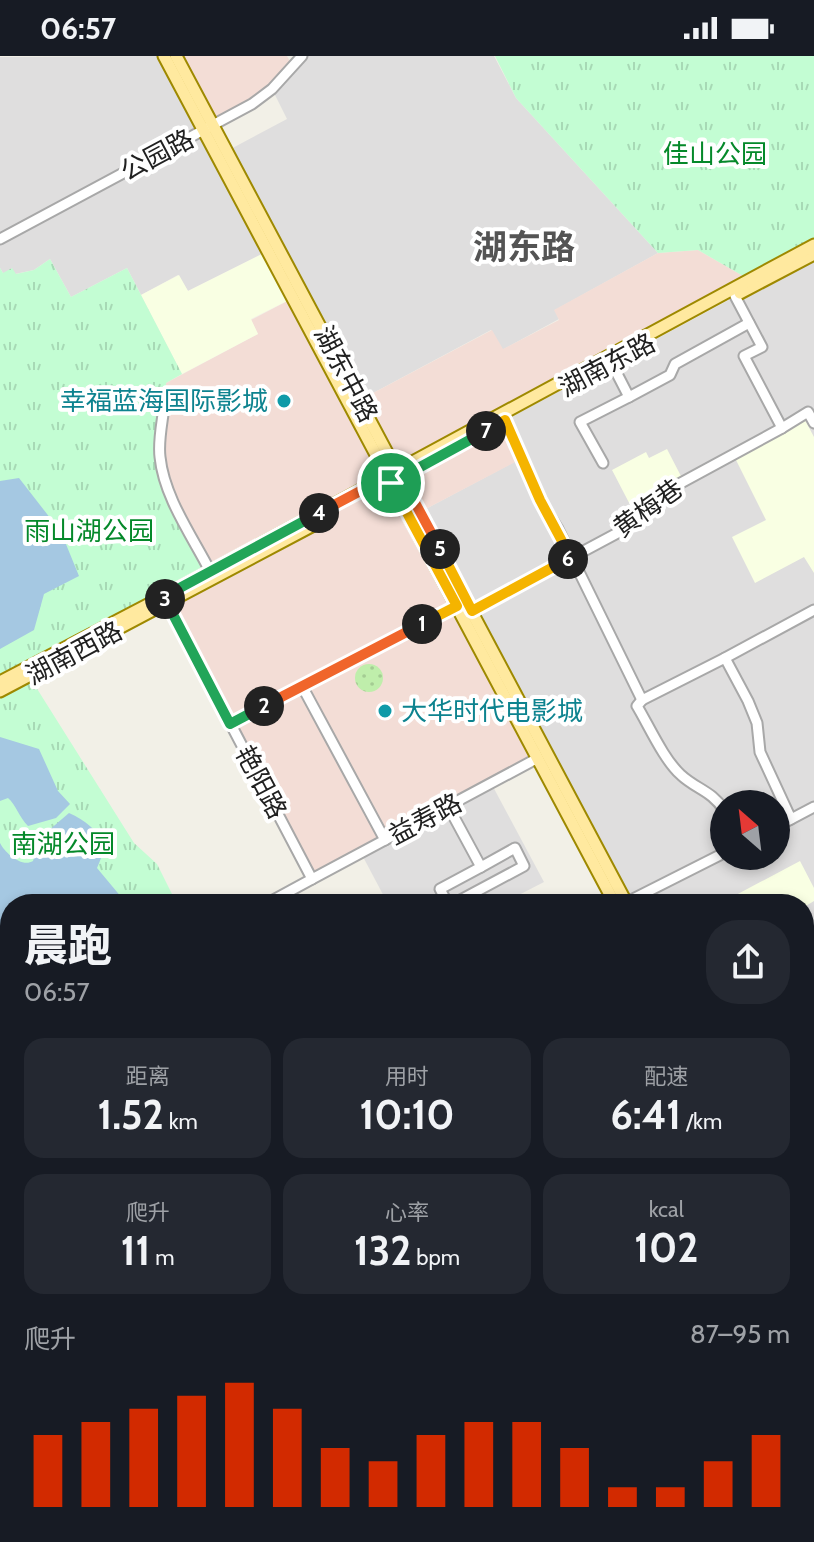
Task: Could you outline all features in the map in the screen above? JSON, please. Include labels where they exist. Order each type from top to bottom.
[{"type":"main road","name":"湖东中路","points":[[164,56],[208,127]]},
{"type":"main road","name":"湖东中路","points":[[176,56],[208,127],[394,477],[457,606],[538,758],[617,894]]},
{"type":"main road","points":[[394,477],[814,245]]},
{"type":"main road","name":"湖南东路","points":[[394,477],[814,254]]},
{"type":"main road","name":"湖东中路","points":[[394,477],[472,611],[618,894]]},
{"type":"main road","name":"湖南西路","points":[[0,682],[165,600],[210,571],[394,477]]},
{"type":"main road","name":"湖南西路","points":[[0,691],[394,477]]},
{"type":"street","name":"公园路","points":[[0,239],[262,96],[302,56]]},
{"type":"street","points":[[735,296],[762,347],[744,356],[782,428]]},
{"type":"street","points":[[603,463],[580,422],[670,375],[675,364],[749,323]]},
{"type":"street","points":[[611,362],[629,397]]},
{"type":"street","points":[[164,407],[160,453],[163,474],[210,571]]},
{"type":"street","points":[[811,410],[814,423]]},
{"type":"street","name":"黄梅巷","points":[[472,611],[638,522],[655,497],[811,410]]},
{"type":"street","points":[[505,420],[540,500],[642,700]]},
{"type":"street","name":"艳阳路","points":[[165,600],[312,879]]},
{"type":"street","points":[[230,724],[457,606]]},
{"type":"street","points":[[710,794],[681,775],[637,706],[642,700],[814,610]]},
{"type":"street","points":[[725,658],[748,701],[757,723],[760,752],[791,819],[814,807]]},
{"type":"street","points":[[302,686],[385,840]]},
{"type":"street","name":"益寿路","points":[[312,879],[538,758]]},
{"type":"street","points":[[448,806],[481,867]]},
{"type":"street","points":[[443,894],[440,889],[515,848],[524,866],[469,894]]},
{"type":"street","points":[[643,894],[710,860]]},
{"type":"street","points":[[284,894],[312,879]]},
{"type":"shaded area","points":[[164,56],[268,251],[188,291],[178,275],[141,295],[127,268],[71,297],[50,259],[34,270],[3,273],[0,268],[0,57]]},
{"type":"shaded area","points":[[176,56],[287,56],[292,65],[272,89],[213,125]]},
{"type":"shaded area","points":[[303,56],[494,56],[516,98],[658,253],[555,310],[559,319],[502,350],[491,330],[360,400],[227,151],[287,119],[272,89]]},
{"type":"shaded area","points":[[698,250],[750,280],[398,471],[360,400],[492,330],[503,349],[559,320],[554,310],[658,253]]},
{"type":"shaded area","points":[[268,251],[293,298],[251,319],[258,334],[182,374],[141,295],[179,275],[188,291]]},
{"type":"shaded area","points":[[814,254],[814,894],[622,894],[420,512],[516,461],[497,425]]},
{"type":"shaded area","points":[[293,298],[386,477],[210,571],[163,474],[166,383],[258,334],[251,320]]},
{"type":"shaded area","points":[[805,420],[814,437],[814,573],[804,557],[755,583],[732,537],[766,520],[735,458]]},
{"type":"shaded area","points":[[497,425],[517,461],[420,512],[401,477]]},
{"type":"shaded area","points":[[667,449],[683,480],[655,496],[638,520],[612,470],[646,452],[649,458]]},
{"type":"shaded area","points":[[391,483],[538,758],[312,879],[167,604]]},
{"type":"shaded area","points":[[491,783],[544,882],[521,894],[383,894],[361,853]]},
{"type":"shaded area","points":[[800,861],[814,894],[738,894],[783,870],[790,870],[790,866]]},
{"type":"green space","name":"佳山公园","points":[[495,56],[814,56],[814,245],[750,280],[698,250],[658,253],[516,98]]},
{"type":"green space","name":"雨山湖公园","points":[[50,259],[71,297],[127,268],[182,374],[166,383],[163,473],[210,571],[0,682],[0,268],[3,273],[12,268],[16,274],[34,270]]},
{"type":"green space","points":[[369,664],[379,668],[383,678],[379,688],[369,692],[359,688],[355,678],[359,668]]},
{"type":"green space","name":"南湖公园","points":[[29,676],[134,843],[157,864],[172,894],[0,894],[0,691]]},
{"type":"water","points":[[19,478],[61,532],[79,576],[44,594],[34,630],[0,649],[0,481]]},
{"type":"water","points":[[0,737],[39,749],[58,791],[70,804],[56,818],[28,826],[8,798],[0,801]]},
{"type":"water","points":[[69,813],[90,826],[106,846],[97,868],[119,894],[0,894],[0,843],[10,855],[29,863],[33,861],[41,837]]},
{"type":"place","name":"幸福蓝海国际影城","points":[[284,401]]},
{"type":"place","name":"大华时代电影城","points":[[385,711]]},
{"type":"district","name":"湖东路","points":[[524,247]]},
{"type":"route","points":[[391,483],[401,477],[505,420],[540,500],[571,558],[472,611],[420,512],[401,477],[398,471],[163,597],[230,724],[457,606],[391,483]]}]
